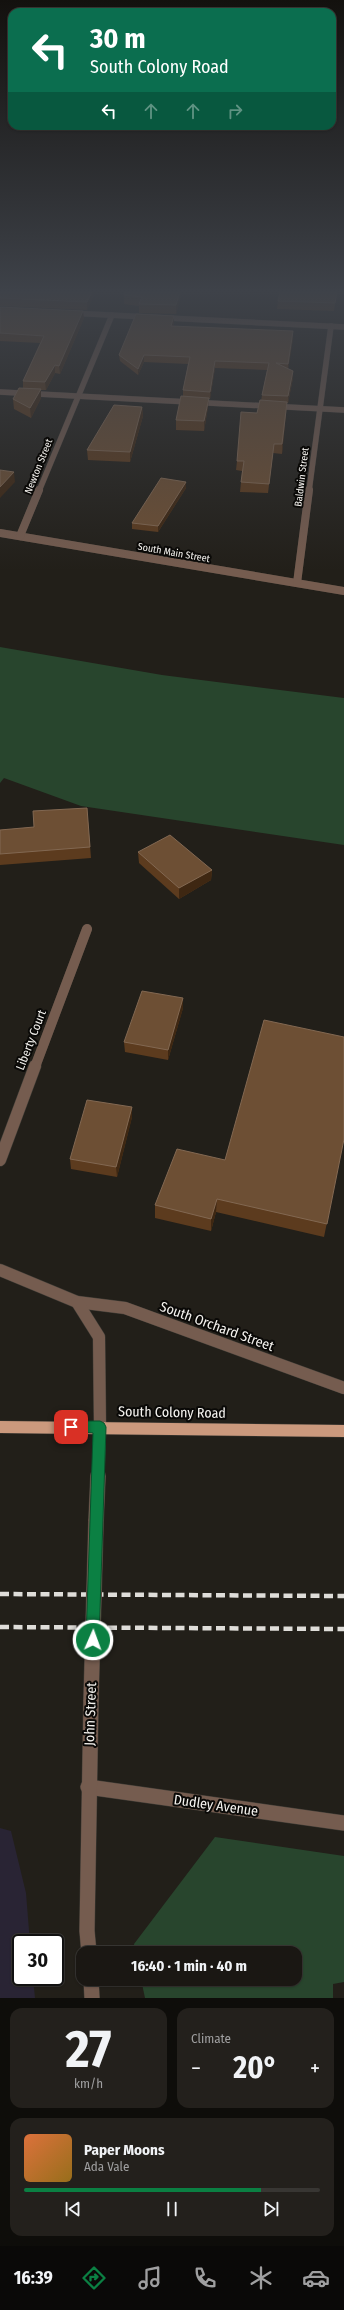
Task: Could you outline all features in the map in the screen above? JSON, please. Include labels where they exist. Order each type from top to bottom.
[{"type":"main road","name":"South Colony Road","points":[[0,1427],[344,1431]]},
{"type":"street","name":"Newton Street","points":[[20,536],[83,385]]},
{"type":"street","name":"Baldwin Street","points":[[297,583],[323,385]]},
{"type":"street","points":[[0,392],[344,410]]},
{"type":"street","name":"South Main Street","points":[[0,533],[344,591]]},
{"type":"street","name":"Liberty Court","points":[[0,1160],[87,929]]},
{"type":"street","name":"South Orchard Street","points":[[0,1270],[77,1302],[125,1308],[344,1388]]},
{"type":"street","points":[[77,1302],[99,1338],[100,1427]]},
{"type":"street","name":"John Street","points":[[88,1946],[87,1931],[88,1787],[100,1427]]},
{"type":"street","name":"Dudley Avenue","points":[[88,1787],[344,1823]]},
{"type":"street","points":[[91,1986],[92,1998]]},
{"type":"shaded area","points":[[0,1828],[11,1831],[26,1893],[29,1934],[12,1934],[12,1986],[34,1986],[35,1998],[0,1998]]},
{"type":"green space","points":[[0,647],[162,675],[344,698],[344,845],[81,806],[4,778],[0,783]]},
{"type":"green space","points":[[215,1837],[344,1856],[344,1982],[333,1984],[333,1998],[145,1998],[142,1986],[302,1986],[302,1946],[134,1946],[134,1944]]},
{"type":"building","points":[[184,385],[211,385],[210,392],[183,390]]},
{"type":"building","points":[[264,385],[290,385],[288,396],[262,395]]},
{"type":"building","points":[[19,388],[41,389],[30,408],[13,399]]},
{"type":"building","points":[[181,396],[209,398],[204,421],[176,420]]},
{"type":"building","points":[[260,400],[287,402],[282,444],[274,444],[269,484],[241,482],[244,461],[237,461],[241,412],[257,413]]},
{"type":"building","points":[[114,405],[142,407],[130,452],[87,450]]},
{"type":"building","points":[[0,470],[14,472],[0,487]]},
{"type":"building","points":[[161,478],[186,482],[158,526],[132,523]]},
{"type":"building","points":[[87,808],[90,847],[0,854],[0,830],[34,827],[33,811]]},
{"type":"building","points":[[170,835],[212,870],[179,888],[138,852]]},
{"type":"building","points":[[142,991],[183,998],[168,1050],[124,1042]]},
{"type":"building","points":[[264,1020],[344,1037],[344,1139],[327,1224],[217,1199],[211,1219],[155,1205],[177,1149],[225,1160]]},
{"type":"building","points":[[87,1100],[132,1107],[116,1167],[70,1159]]},
{"type":"railway","points":[[0,1594],[344,1596]]},
{"type":"railway","points":[[0,1627],[344,1629]]},
{"type":"route","points":[[71,1427],[100,1427],[93,1640]]}]
